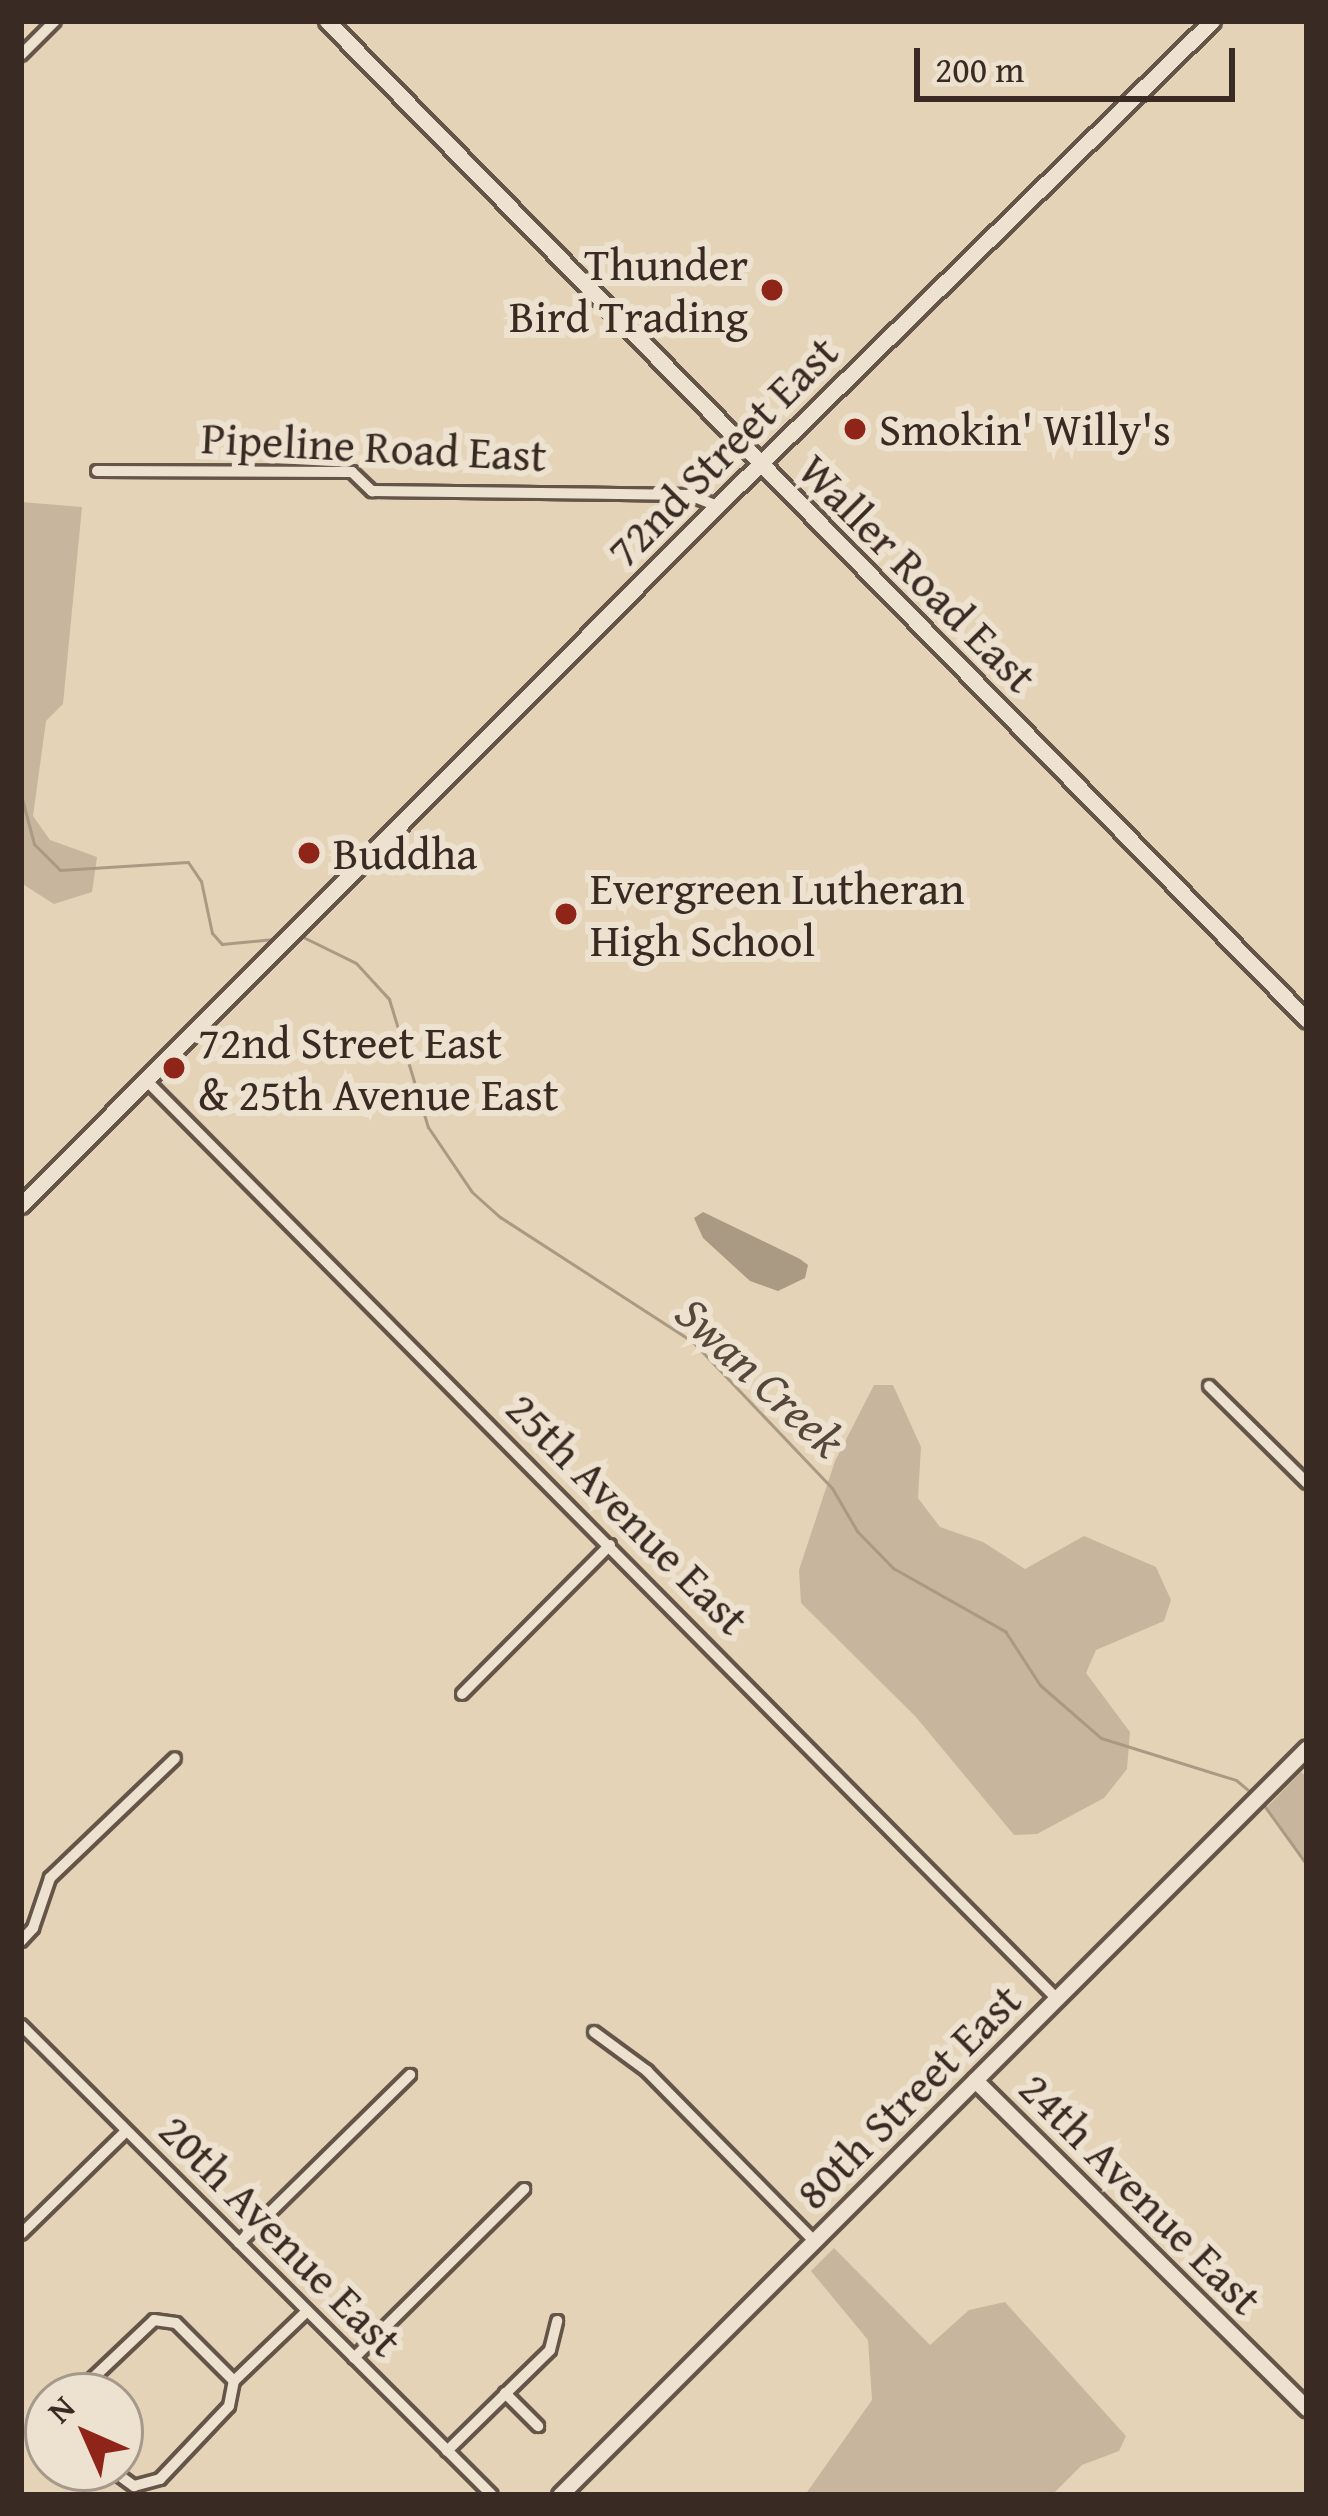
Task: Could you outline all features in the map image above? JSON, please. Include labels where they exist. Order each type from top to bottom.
[{"type":"street","points":[[21,55],[55,21]]},
{"type":"street","name":"Waller Road East","points":[[327,21],[1307,1020]]},
{"type":"street","name":"72nd Street East","points":[[21,1205],[717,506],[1211,21]]},
{"type":"street","name":"Pipeline Road East","points":[[97,471],[352,472],[372,491],[690,495],[717,506]]},
{"type":"street","name":"25th Avenue East","points":[[146,1080],[1056,1999]]},
{"type":"street","points":[[1208,1386],[1307,1483]]},
{"type":"street","points":[[462,1694],[610,1544]]},
{"type":"street","name":"80th Street East","points":[[560,2495],[1307,1748]]},
{"type":"street","points":[[21,1941],[33,1928],[50,1878],[175,1758]]},
{"type":"street","name":"20th Avenue East","points":[[21,2025],[492,2495]]},
{"type":"street","points":[[594,2032],[647,2071],[814,2240]]},
{"type":"street","points":[[239,2243],[410,2075]]},
{"type":"street","name":"24th Avenue East","points":[[975,2080],[1307,2408]]},
{"type":"street","points":[[21,2234],[126,2131]]},
{"type":"street","points":[[354,2358],[524,2188]]},
{"type":"street","points":[[144,2485],[151,2484],[223,2414],[233,2398],[234,2381],[306,2312]]},
{"type":"street","points":[[98,2372],[146,2324],[164,2319],[234,2381]]},
{"type":"street","points":[[447,2451],[550,2350],[556,2321]]},
{"type":"street","points":[[505,2393],[538,2426]]},
{"type":"shaded area","points":[[21,502],[82,507],[63,704],[46,721],[33,816],[50,840],[97,857],[92,892],[54,904],[21,883]]},
{"type":"shaded area","points":[[703,1212],[800,1259],[808,1265],[805,1278],[778,1291],[750,1281],[703,1238],[694,1218]]},
{"type":"shaded area","points":[[874,1385],[893,1385],[921,1447],[918,1498],[940,1527],[983,1542],[1025,1569],[1084,1536],[1156,1567],[1171,1600],[1164,1621],[1096,1650],[1086,1673],[1130,1732],[1127,1769],[1104,1798],[1037,1834],[1014,1835],[916,1717],[801,1603],[799,1570],[835,1461]]},
{"type":"shaded area","points":[[1301,1772],[1307,1777],[1307,1864],[1267,1807]]},
{"type":"shaded area","points":[[834,2248],[930,2345],[969,2310],[1005,2302],[1126,2436],[1119,2451],[1082,2465],[1052,2495],[805,2495],[872,2400],[868,2340],[811,2271]]},
{"type":"waterway","name":"Swan Creek","points":[[21,795],[34,844],[60,870],[188,862],[201,881],[212,933],[222,944],[274,939]]},
{"type":"waterway","name":"Swan Creek","points":[[301,936],[356,963],[389,999],[428,1127],[472,1192],[500,1217],[692,1341],[832,1488],[857,1531],[893,1568],[1005,1631],[1040,1685],[1101,1738],[1236,1780],[1249,1791]]},
{"type":"waterway","name":"Swan Creek","points":[[1263,1804],[1307,1865]]},
{"type":"place","name":"Thunder Bird Trading","points":[[772,290]]},
{"type":"place","name":"Smokin' Willy's","points":[[855,429]]},
{"type":"place","name":"Buddha","points":[[309,853]]},
{"type":"place","name":"Evergreen Lutheran High School","points":[[566,914]]},
{"type":"place","name":"72nd Street East & 25th Avenue East","points":[[174,1068]]}]
